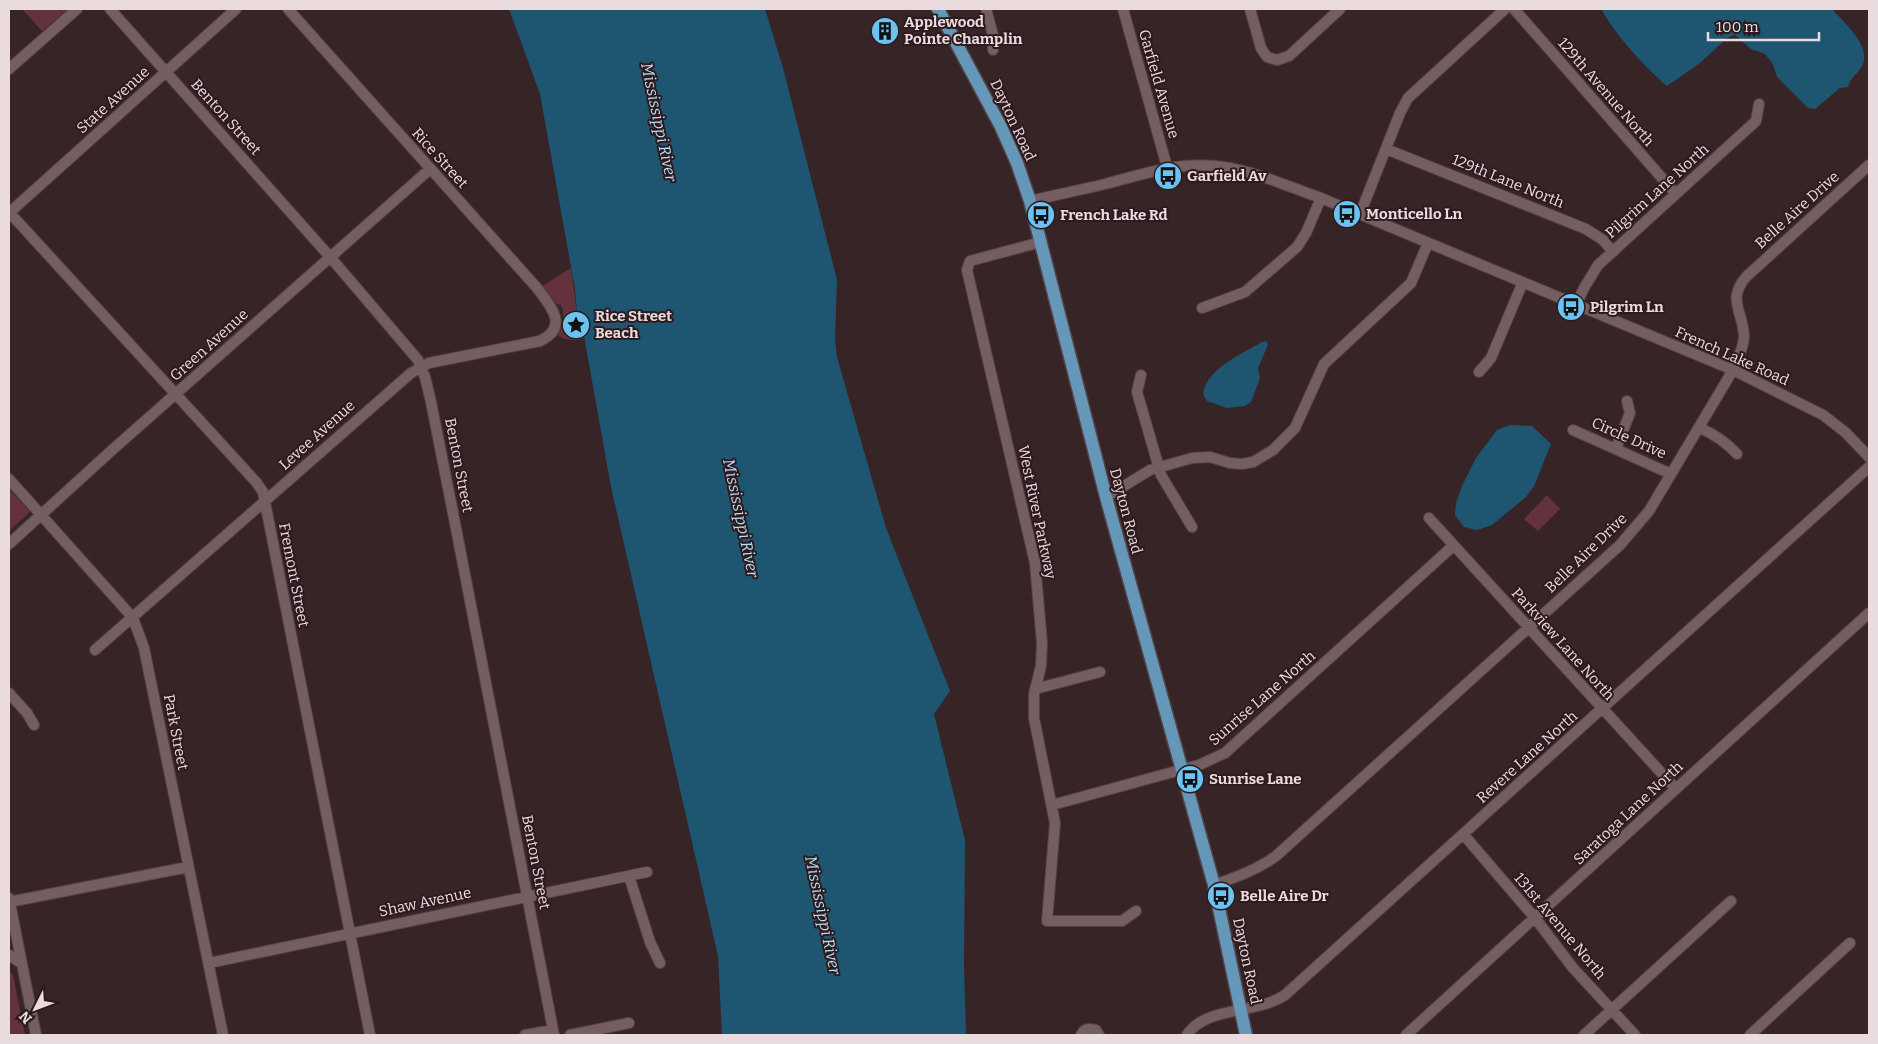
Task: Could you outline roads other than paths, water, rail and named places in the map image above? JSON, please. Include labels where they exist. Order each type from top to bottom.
[{"type":"main road","name":"Dayton Road","points":[[938,9],[1001,127],[1017,163],[1030,201],[1106,497],[1214,885],[1246,1035]]},
{"type":"street","points":[[9,69],[77,9]]},
{"type":"street","name":"Benton Street","points":[[110,9],[331,258],[414,355],[421,366],[431,402],[554,1033]]},
{"type":"street","name":"State Avenue","points":[[9,212],[236,9]]},
{"type":"street","name":"Rice Street","points":[[288,9],[553,308],[556,324],[552,333]]},
{"type":"street","points":[[986,9],[993,35],[993,50]]},
{"type":"street","name":"Garfield Avenue","points":[[1122,9],[1167,167]]},
{"type":"street","points":[[1250,9],[1261,48],[1267,57],[1277,60],[1289,56],[1340,9]]},
{"type":"street","points":[[1360,214],[1400,113],[1408,98],[1505,9]]},
{"type":"street","name":"129th Avenue North","points":[[1514,9],[1676,194]]},
{"type":"street","name":"Pilgrim Lane North","points":[[1576,305],[1598,265],[1756,121],[1759,104]]},
{"type":"street","name":"129th Lane North","points":[[1386,149],[1586,229],[1603,240],[1613,252]]},
{"type":"street","name":"French Lake Road","points":[[1030,201],[1106,184],[1167,167],[1194,164],[1252,173],[1321,198],[1733,370],[1823,416],[1845,432],[1869,457]]},
{"type":"street","name":"Belle Aire Drive","points":[[1214,885],[1250,872],[1276,856],[1620,545],[1649,511],[1733,370],[1744,337],[1736,302],[1740,285],[1747,276],[1869,165]]},
{"type":"street","name":"Green Avenue","points":[[9,544],[42,516],[110,452],[430,169]]},
{"type":"street","points":[[1202,308],[1245,292],[1297,247],[1306,233],[1321,198]]},
{"type":"street","name":"Fremont Street","points":[[9,212],[256,482],[263,492],[370,1035]]},
{"type":"street","name":"West River Parkway","points":[[1041,242],[970,261],[967,270],[1035,563],[1042,643],[1041,666],[1033,704],[1034,718],[1055,823],[1047,921],[1122,921],[1136,911]]},
{"type":"street","points":[[1106,497],[1150,470],[1201,457],[1242,464],[1253,462],[1273,450],[1295,428],[1324,364],[1411,283],[1428,242]]},
{"type":"street","points":[[1479,372],[1491,358],[1523,282]]},
{"type":"street","name":"Levee Avenue","points":[[95,650],[385,394],[421,366],[540,341],[552,333]]},
{"type":"street","points":[[1141,375],[1138,392],[1159,468],[1166,485],[1192,527]]},
{"type":"street","points":[[1616,448],[1630,413],[1627,401]]},
{"type":"street","points":[[1700,428],[1709,432],[1737,454]]},
{"type":"street","name":"Circle Drive","points":[[1573,430],[1671,474]]},
{"type":"street","name":"Revere Lane North","points":[[1187,1035],[1197,1024],[1206,1018],[1262,1006],[1285,995],[1869,467]]},
{"type":"street","name":"Park Street","points":[[9,480],[132,618],[144,648],[223,1035]]},
{"type":"street","name":"Parkview Lane North","points":[[1429,518],[1676,789]]},
{"type":"street","name":"Sunrise Lane North","points":[[1052,805],[1214,759],[1236,744],[1453,546]]},
{"type":"street","name":"Saratoga Lane North","points":[[1406,1035],[1869,614]]},
{"type":"street","points":[[1035,689],[1100,672]]},
{"type":"street","points":[[9,693],[27,713],[34,725]]},
{"type":"street","name":"131st Avenue North","points":[[1463,834],[1536,918],[1573,968],[1635,1035]]},
{"type":"street","points":[[9,902],[188,867]]},
{"type":"street","name":"Shaw Avenue","points":[[208,963],[647,872]]},
{"type":"street","points":[[629,876],[650,942],[660,963]]},
{"type":"street","points":[[9,898],[36,1035]]},
{"type":"street","points":[[1584,1035],[1732,901]]},
{"type":"street","points":[[1750,1035],[1850,943]]},
{"type":"street","points":[[9,955],[21,963]]},
{"type":"street","points":[[570,1035],[629,1023]]},
{"type":"street","points":[[1082,1035],[1085,1030],[1090,1028],[1096,1030],[1099,1035]]},
{"type":"street","points":[[525,1035],[554,1033]]},
{"type":"water","name":"Mississippi River","points":[[509,9],[765,9],[783,68],[837,280],[835,340],[837,357],[886,528],[950,691],[934,714],[965,840],[964,966],[966,1035],[722,1035],[718,956],[611,487],[584,336],[577,312],[575,289],[540,94]]},
{"type":"water","points":[[1603,9],[1832,9],[1856,36],[1864,52],[1864,60],[1848,87],[1840,88],[1815,109],[1808,108],[1777,77],[1773,64],[1765,54],[1751,49],[1735,35],[1727,38],[1700,63],[1667,86],[1641,61],[1623,40],[1608,20]]},
{"type":"water","points":[[1267,341],[1268,345],[1258,368],[1260,378],[1251,402],[1245,406],[1227,408],[1207,401],[1203,394],[1206,385],[1218,369],[1262,342]]},
{"type":"water","points":[[1510,425],[1532,426],[1551,444],[1534,486],[1526,497],[1492,525],[1477,530],[1464,527],[1455,515],[1456,503],[1462,486],[1476,458],[1497,430]]},
{"type":"place","name":"Applewood Pointe Champlin","points":[[885,31]]},
{"type":"place","name":"Garfield Av","points":[[1168,176]]},
{"type":"place","name":"Monticello Ln","points":[[1347,214]]},
{"type":"place","name":"French Lake Rd","points":[[1041,215]]},
{"type":"place","name":"Pilgrim Ln","points":[[1571,307]]},
{"type":"place","name":"Rice Street Beach","points":[[576,325]]},
{"type":"place","name":"Sunrise Lane","points":[[1190,779]]},
{"type":"place","name":"Belle Aire Dr","points":[[1221,896]]}]
